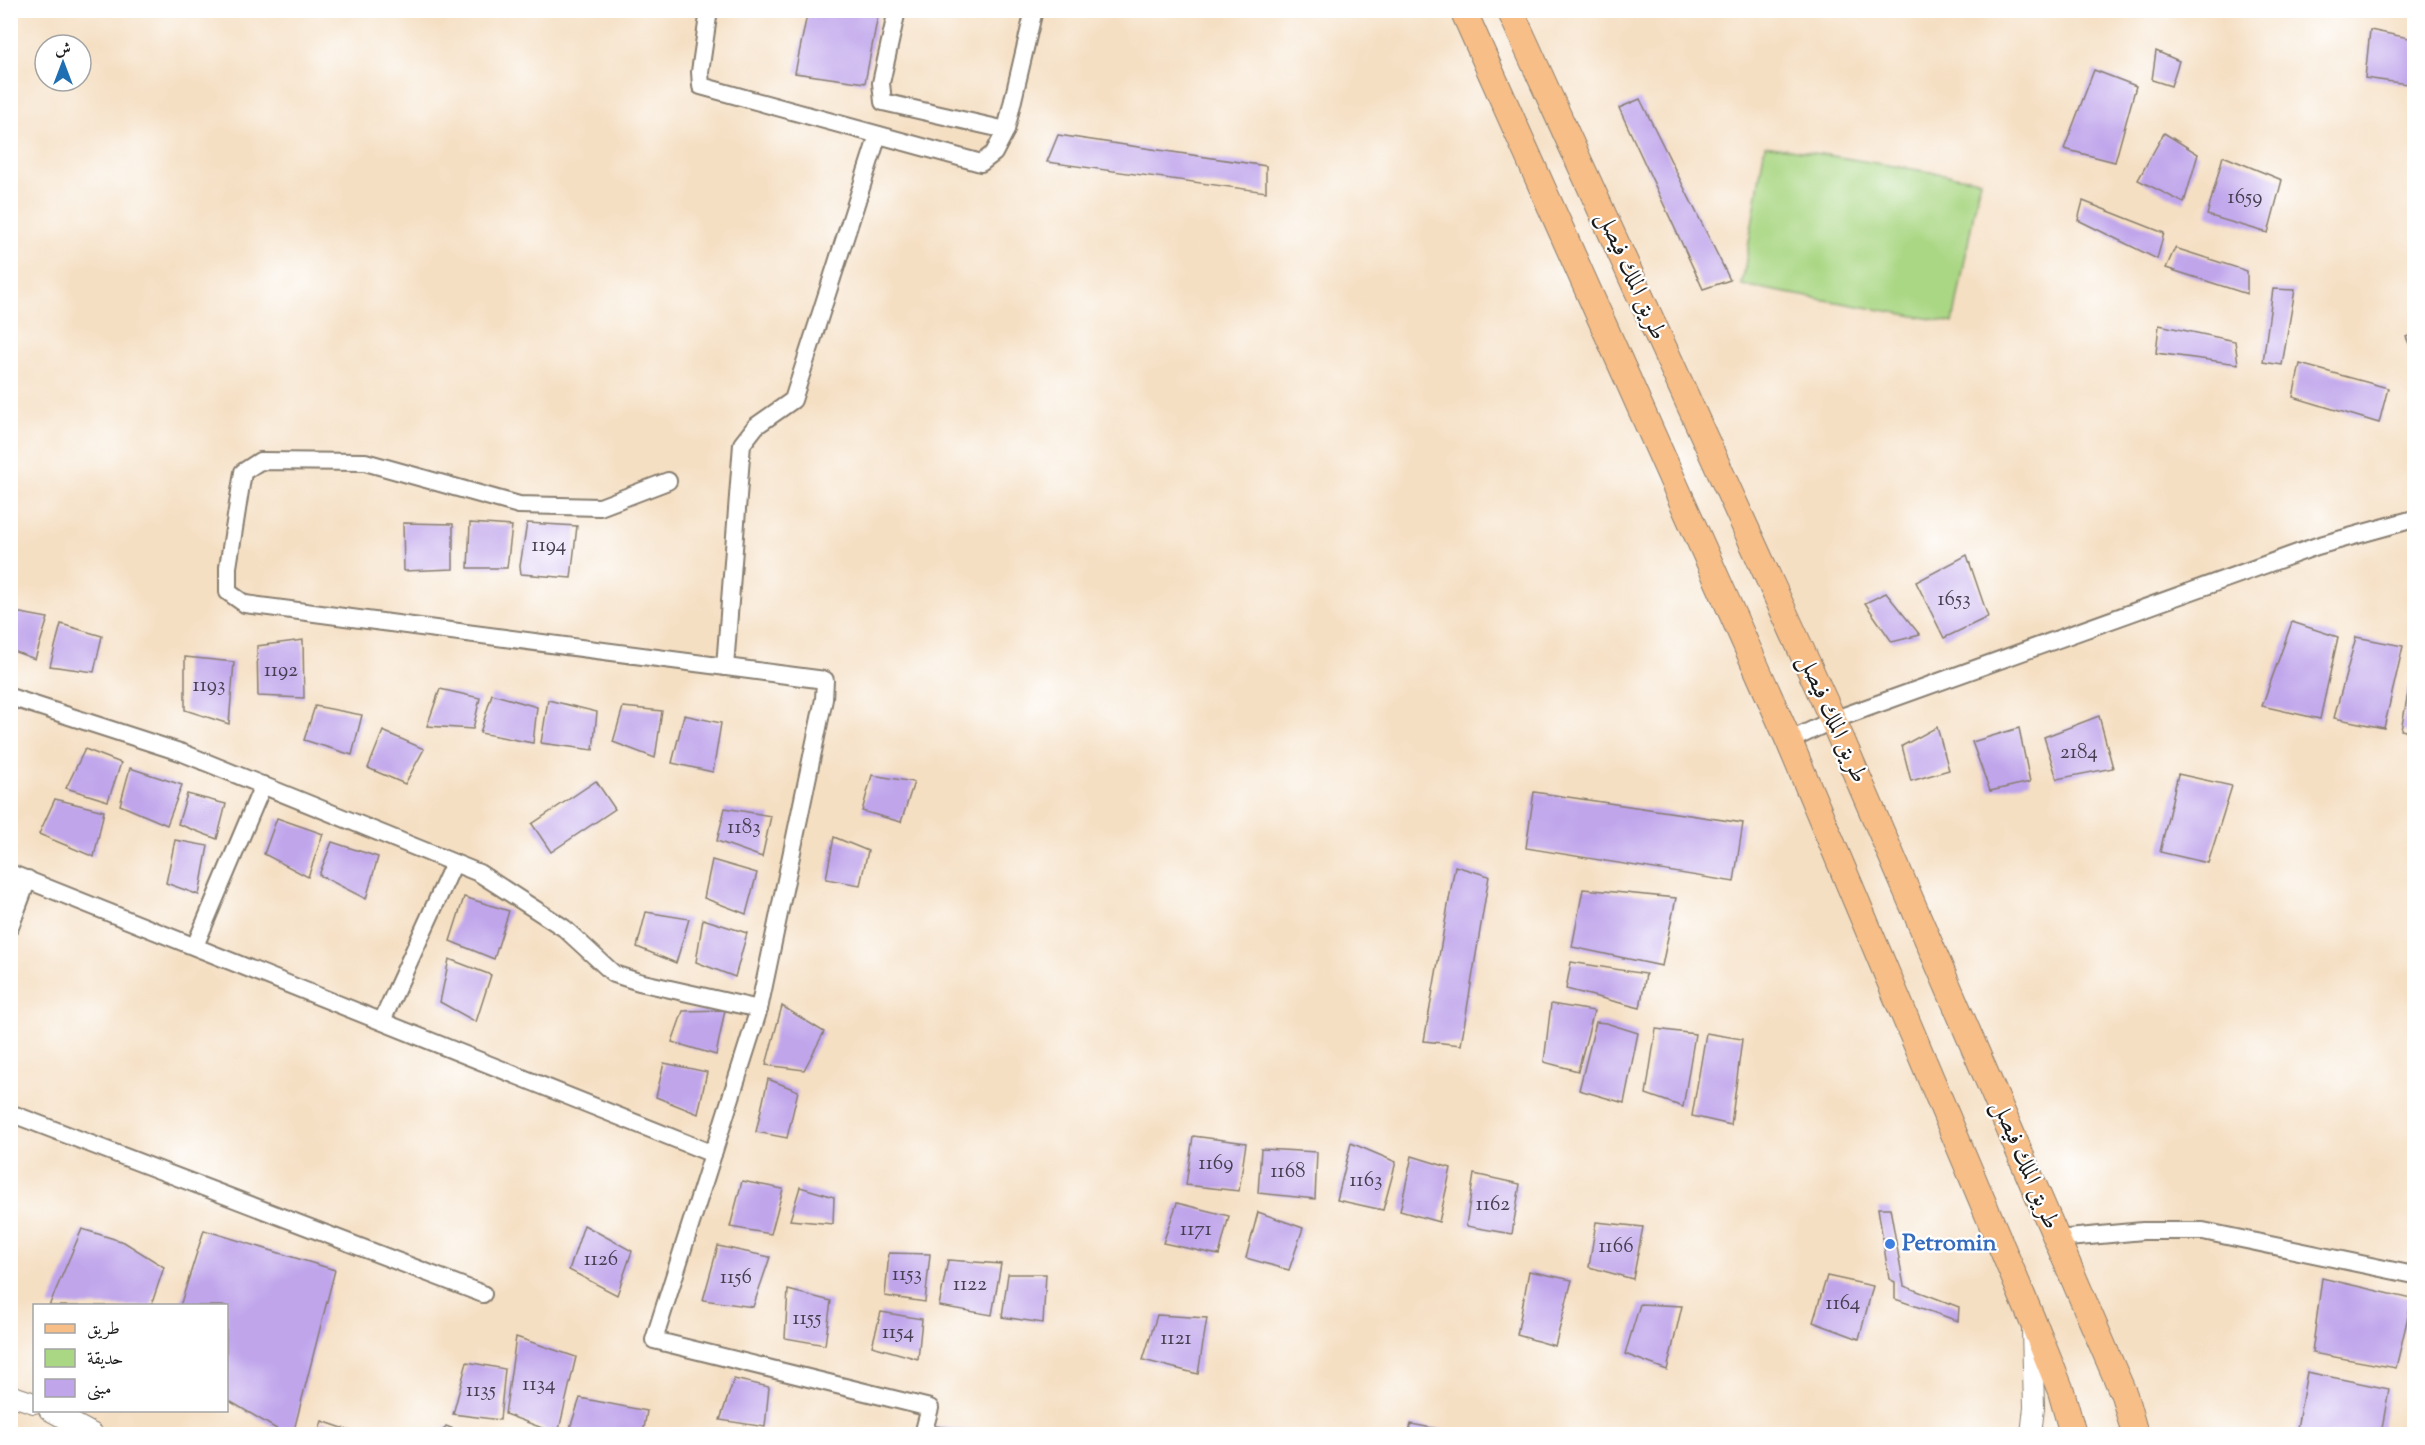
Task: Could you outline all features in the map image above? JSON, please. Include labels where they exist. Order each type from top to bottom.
[{"type":"main road","name":"طريق الملك فيصل","points":[[1463,10],[1789,741],[2031,1317],[2061,1391],[2073,1434]]},
{"type":"main road","name":"طريق الملك فيصل","points":[[1510,10],[1833,720],[2124,1395],[2135,1434]]},
{"type":"street","points":[[709,10],[700,72],[701,86],[981,164],[994,153],[1006,130],[1034,10]]},
{"type":"street","points":[[897,10],[881,83],[883,102],[1006,130]]},
{"type":"street","points":[[725,667],[742,444],[756,426],[792,400],[878,135]]},
{"type":"street","points":[[669,481],[600,507],[519,505],[365,462],[260,461],[243,472],[228,567],[228,592],[245,604],[825,680],[824,699],[759,1009],[654,1340],[930,1408],[923,1434]]},
{"type":"street","points":[[1789,741],[1833,720],[2317,546],[2415,519]]},
{"type":"street","points":[[10,697],[183,753],[478,873],[564,928],[614,974],[639,982],[759,1009]]},
{"type":"street","points":[[195,946],[263,785]]},
{"type":"street","points":[[382,1021],[454,863]]},
{"type":"street","points":[[10,873],[713,1154]]},
{"type":"street","points":[[10,927],[28,879]]},
{"type":"street","points":[[10,1113],[483,1294]]},
{"type":"street","points":[[2056,1239],[2142,1231],[2203,1231],[2415,1275]]},
{"type":"street","points":[[2031,1317],[2034,1408],[2031,1434]]},
{"type":"street","points":[[10,1395],[33,1403]]},
{"type":"street","points":[[53,1412],[93,1434]]},
{"type":"green space","points":[[1765,145],[1980,180],[1953,323],[1742,285]]},
{"type":"building","points":[[808,10],[879,10],[865,83],[795,73]]},
{"type":"building","points":[[2370,30],[2414,39],[2414,85],[2365,78]]},
{"type":"building","points":[[2156,51],[2179,61],[2171,86],[2152,80]]},
{"type":"building","points":[[2094,70],[2136,86],[2115,162],[2064,149]]},
{"type":"building","points":[[1640,99],[1730,280],[1703,289],[1619,108]]},
{"type":"building","points":[[2164,133],[2198,154],[2184,203],[2138,180]]},
{"type":"building","points":[[1058,135],[1266,166],[1266,192],[1047,162]]},
{"type":"building","points":[[2223,156],[2282,180],[2268,233],[2207,215]]},
{"type":"building","points":[[2083,201],[2164,233],[2157,259],[2078,220]]},
{"type":"building","points":[[2175,248],[2247,271],[2247,294],[2166,268]]},
{"type":"building","points":[[2273,289],[2295,290],[2282,365],[2263,362]]},
{"type":"building","points":[[2159,325],[2235,341],[2238,364],[2156,353]]},
{"type":"building","points":[[2414,334],[2414,355],[2406,337]]},
{"type":"building","points":[[2300,364],[2388,388],[2379,423],[2293,397]]},
{"type":"building","points":[[403,523],[453,524],[453,569],[404,571]]},
{"type":"building","points":[[470,523],[512,526],[507,568],[468,568]]},
{"type":"building","points":[[527,523],[577,526],[571,578],[521,574],[520,566]]},
{"type":"building","points":[[1967,555],[1988,617],[1944,638],[1916,582]]},
{"type":"building","points":[[1886,593],[1920,635],[1892,642],[1865,603]]},
{"type":"building","points":[[10,611],[48,618],[35,659],[10,650]]},
{"type":"building","points":[[2292,622],[2338,637],[2320,719],[2262,706]]},
{"type":"building","points":[[61,624],[102,636],[94,672],[50,666]]},
{"type":"building","points":[[2356,637],[2403,646],[2384,728],[2334,718]]},
{"type":"building","points":[[303,640],[304,698],[258,696],[257,646]]},
{"type":"building","points":[[185,657],[234,662],[229,724],[185,710]]},
{"type":"building","points":[[2414,667],[2414,733],[2401,730]]},
{"type":"building","points":[[440,689],[480,698],[473,729],[427,726]]},
{"type":"building","points":[[492,694],[537,707],[533,743],[480,733]]},
{"type":"building","points":[[548,700],[597,712],[593,750],[541,743]]},
{"type":"building","points":[[315,706],[362,715],[352,755],[304,740]]},
{"type":"building","points":[[623,707],[662,711],[655,758],[613,742]]},
{"type":"building","points":[[684,715],[721,723],[713,772],[672,763]]},
{"type":"building","points":[[2099,716],[2113,768],[2057,779],[2044,737]]},
{"type":"building","points":[[1937,727],[1949,770],[1911,781],[1902,746]]},
{"type":"building","points":[[2019,728],[2030,782],[1990,791],[1972,742]]},
{"type":"building","points":[[383,731],[424,749],[405,784],[368,768]]},
{"type":"building","points":[[85,749],[121,763],[108,801],[66,788]]},
{"type":"building","points":[[130,768],[182,785],[167,825],[120,805]]},
{"type":"building","points":[[2178,774],[2232,786],[2208,863],[2160,852]]},
{"type":"building","points":[[872,775],[914,782],[901,822],[862,811]]},
{"type":"building","points":[[596,781],[615,809],[551,852],[532,824]]},
{"type":"building","points":[[1534,792],[1743,823],[1734,882],[1526,848]]},
{"type":"building","points":[[187,794],[226,804],[217,839],[178,824]]},
{"type":"building","points":[[55,799],[104,811],[94,857],[39,834]]},
{"type":"building","points":[[725,808],[771,816],[762,857],[717,841]]},
{"type":"building","points":[[277,818],[323,834],[308,877],[264,854]]},
{"type":"building","points":[[834,837],[868,851],[860,885],[826,879]]},
{"type":"building","points":[[175,840],[208,846],[199,895],[166,883]]},
{"type":"building","points":[[332,842],[378,857],[366,899],[319,875]]},
{"type":"building","points":[[712,860],[757,873],[746,914],[704,898]]},
{"type":"building","points":[[1455,866],[1489,876],[1461,1045],[1424,1041]]},
{"type":"building","points":[[1583,889],[1676,898],[1662,966],[1572,947]]},
{"type":"building","points":[[464,897],[509,911],[494,959],[450,941]]},
{"type":"building","points":[[646,912],[689,919],[676,963],[637,947]]},
{"type":"building","points":[[703,919],[747,933],[735,977],[696,962]]},
{"type":"building","points":[[449,959],[491,975],[476,1022],[440,1002]]},
{"type":"building","points":[[1571,962],[1646,974],[1640,1008],[1566,989]]},
{"type":"building","points":[[1551,1004],[1594,1011],[1578,1071],[1544,1062]]},
{"type":"building","points":[[782,1006],[824,1032],[804,1070],[766,1065]]},
{"type":"building","points":[[725,1010],[716,1055],[672,1042],[683,1011]]},
{"type":"building","points":[[1596,1022],[1638,1033],[1624,1103],[1579,1090]]},
{"type":"building","points":[[1656,1029],[1695,1034],[1683,1107],[1646,1094]]},
{"type":"building","points":[[1706,1033],[1742,1039],[1731,1125],[1692,1116]]},
{"type":"building","points":[[664,1063],[707,1072],[698,1114],[656,1097]]},
{"type":"building","points":[[768,1079],[798,1091],[787,1138],[756,1132]]},
{"type":"building","points":[[1193,1136],[1246,1143],[1239,1191],[1186,1185]]},
{"type":"building","points":[[1351,1143],[1396,1162],[1383,1210],[1337,1200]]},
{"type":"building","points":[[1261,1149],[1317,1152],[1315,1199],[1258,1193]]},
{"type":"building","points":[[1412,1156],[1451,1168],[1439,1222],[1400,1211]]},
{"type":"building","points":[[1474,1174],[1520,1184],[1512,1234],[1466,1226]]},
{"type":"building","points":[[742,1181],[783,1189],[771,1234],[730,1227]]},
{"type":"building","points":[[800,1187],[834,1197],[833,1224],[790,1220]]},
{"type":"building","points":[[1177,1203],[1229,1216],[1219,1255],[1163,1243]]},
{"type":"building","points":[[1878,1208],[1890,1208],[1904,1286],[1959,1307],[1958,1321],[1895,1299],[1895,1282],[1889,1279]]},
{"type":"building","points":[[1258,1212],[1303,1228],[1289,1270],[1246,1258]]},
{"type":"building","points":[[1596,1222],[1643,1227],[1633,1279],[1589,1267]]},
{"type":"building","points":[[584,1225],[632,1251],[617,1295],[569,1270]]},
{"type":"building","points":[[82,1229],[124,1242],[164,1267],[152,1304],[50,1304]]},
{"type":"building","points":[[204,1230],[335,1270],[293,1434],[285,1434],[228,1400],[228,1304],[181,1304]]},
{"type":"building","points":[[718,1246],[770,1257],[753,1307],[703,1300]]},
{"type":"building","points":[[889,1253],[930,1254],[925,1302],[885,1296]]},
{"type":"building","points":[[948,1260],[1001,1264],[992,1315],[939,1306]]},
{"type":"building","points":[[1529,1271],[1572,1280],[1555,1346],[1517,1335]]},
{"type":"building","points":[[1008,1274],[1046,1274],[1043,1323],[1002,1317]]},
{"type":"building","points":[[1827,1276],[1873,1286],[1859,1339],[1813,1322]]},
{"type":"building","points":[[2322,1278],[2412,1299],[2396,1368],[2312,1353]]},
{"type":"building","points":[[788,1290],[831,1301],[825,1345],[785,1338]]},
{"type":"building","points":[[1640,1304],[1682,1306],[1667,1370],[1625,1354]]},
{"type":"building","points":[[881,1312],[922,1319],[918,1359],[872,1346]]},
{"type":"building","points":[[1157,1315],[1207,1318],[1198,1374],[1143,1360]]},
{"type":"building","points":[[516,1337],[576,1357],[558,1434],[505,1414]]},
{"type":"building","points":[[467,1362],[505,1369],[500,1420],[453,1414]]},
{"type":"building","points":[[2307,1372],[2389,1389],[2381,1434],[2296,1434]]},
{"type":"building","points":[[734,1379],[769,1387],[765,1427],[720,1420]]},
{"type":"building","points":[[580,1398],[647,1411],[643,1434],[568,1434]]},
{"type":"building","points":[[322,1421],[360,1434],[318,1434]]},
{"type":"building","points":[[1411,1424],[1460,1433],[1460,1434],[1408,1434]]},
{"type":"building","points":[[446,1426],[466,1434],[441,1434]]},
{"type":"building","points":[[935,1426],[983,1433],[983,1434],[932,1434]]},
{"type":"place","name":"Petromin","points":[[1890,1244]]}]
